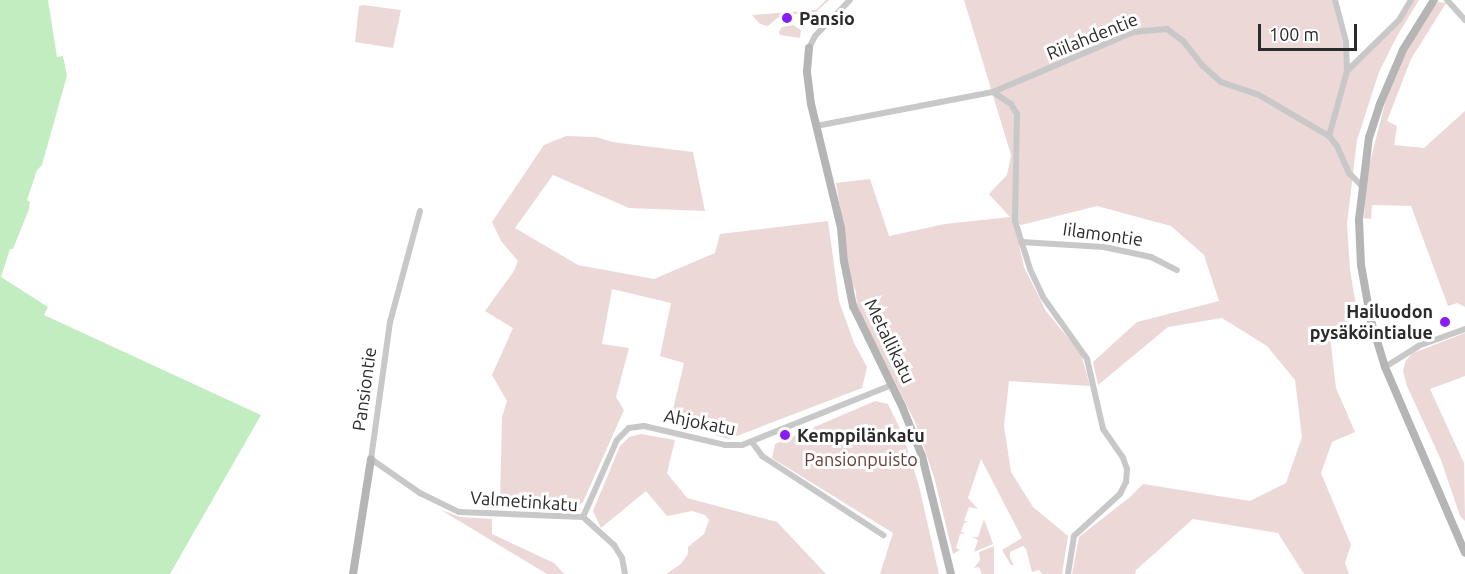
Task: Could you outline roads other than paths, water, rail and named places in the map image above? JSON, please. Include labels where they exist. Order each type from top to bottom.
[{"type":"street","points":[[809,48],[815,36],[850,0]]},
{"type":"street","points":[[1329,136],[1347,71],[1346,42],[1335,0]]},
{"type":"street","points":[[1347,71],[1399,20],[1411,0]]},
{"type":"street","points":[[1434,0],[1416,26],[1380,104],[1369,137],[1361,185],[1361,265],[1371,321],[1385,367],[1465,553]]},
{"type":"street","points":[[1447,0],[1465,20]]},
{"type":"street","name":"Riilahdentie","points":[[816,126],[993,92],[1133,32],[1167,29],[1184,42],[1203,66],[1221,82],[1259,95],[1329,136],[1349,172],[1361,185]]},
{"type":"street","name":"Metallikatu","points":[[809,48],[807,72],[816,126],[841,228],[844,261],[853,306],[892,385],[922,456],[951,574]]},
{"type":"street","points":[[993,92],[1011,104],[1017,114],[1015,221],[1021,242],[1043,297],[1087,359],[1103,429],[1123,458],[1127,474],[1124,488],[1077,531],[1070,549],[1068,574]]},
{"type":"street","name":"Pansiontie","points":[[353,574],[390,322],[420,212]]},
{"type":"street","name":"Iilamontie","points":[[1021,242],[1104,247],[1151,257],[1177,270]]},
{"type":"street","points":[[1385,367],[1418,346],[1465,328]]},
{"type":"street","name":"Ahjokatu","points":[[583,517],[617,440],[629,428],[644,426],[733,447],[752,442],[892,385]]},
{"type":"street","points":[[752,442],[762,456],[883,536]]},
{"type":"street","name":"Valmetinkatu","points":[[371,459],[420,493],[459,512],[583,517],[614,545],[622,558],[625,574]]},
{"type":"place","name":"Pansio","points":[[787,18]]},
{"type":"place","name":"Hailuodon pysäköintialue","points":[[1445,322]]},
{"type":"place","name":"Kemppilänkatu","points":[[785,435]]},
{"type":"park label","name":"Pansionpuisto","points":[[861,459]]}]
